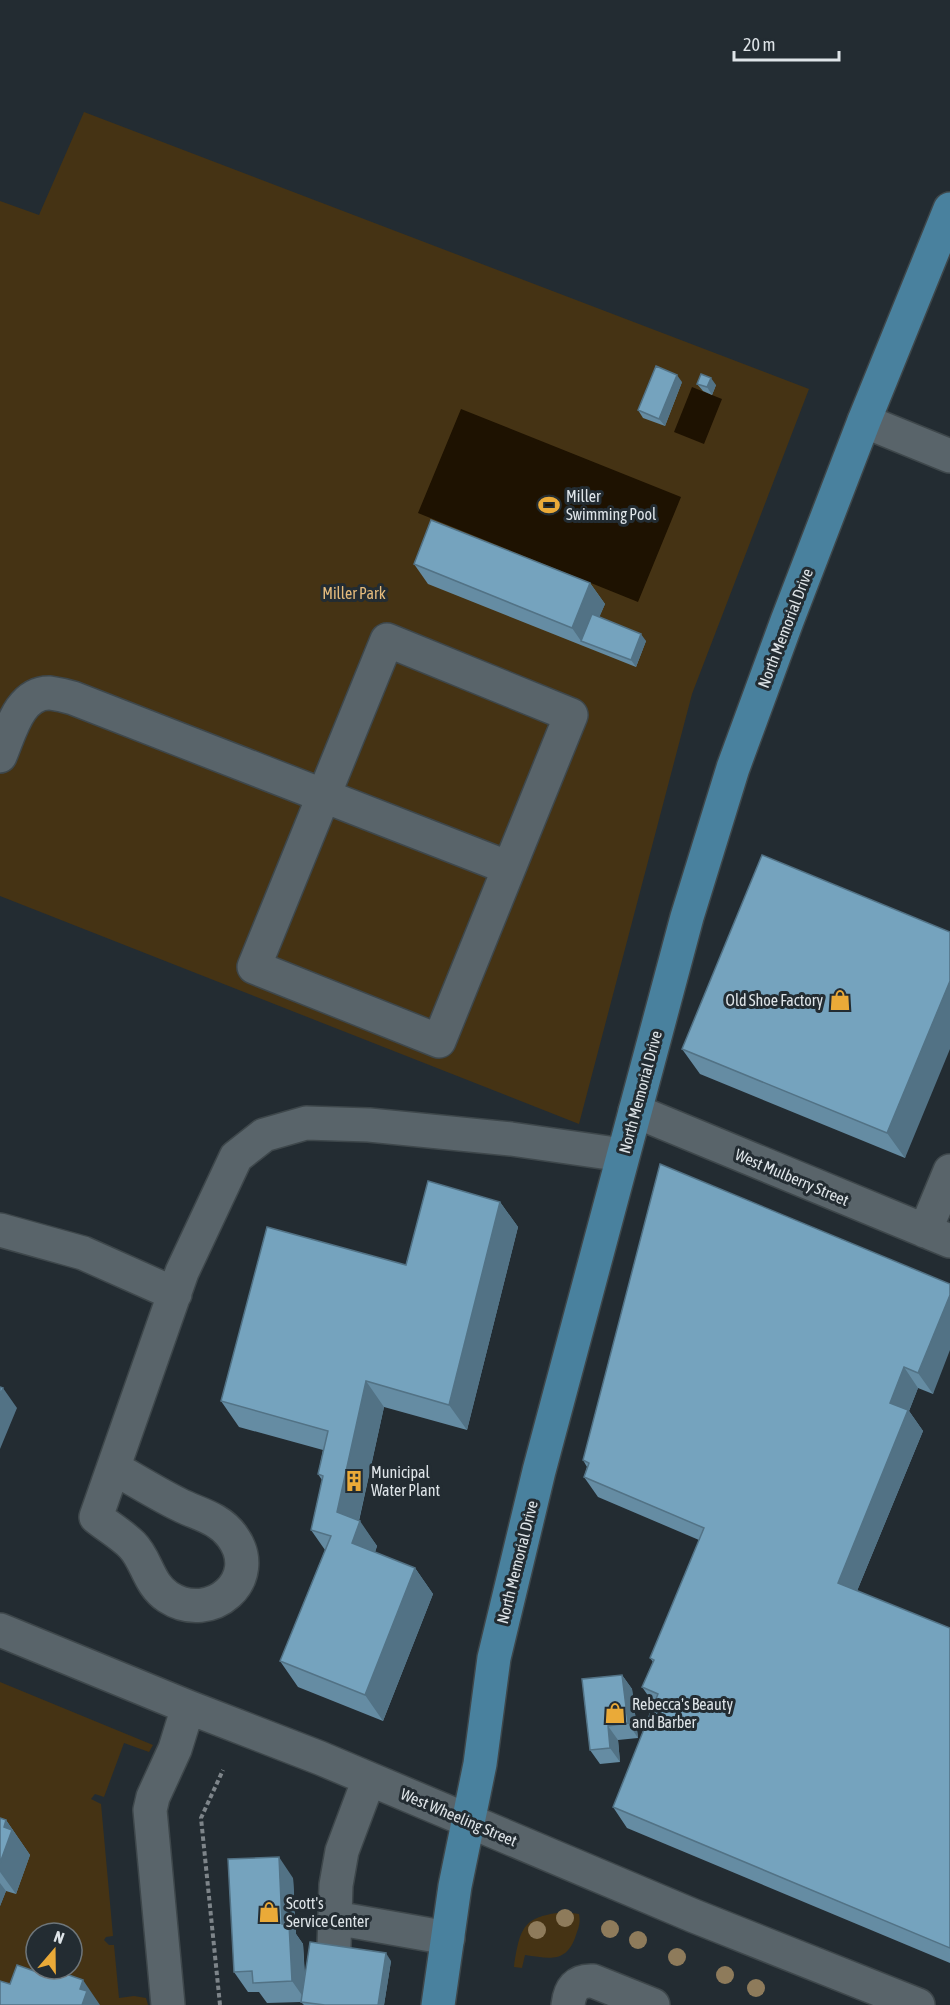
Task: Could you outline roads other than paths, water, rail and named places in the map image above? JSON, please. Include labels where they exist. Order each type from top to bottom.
[{"type":"main road","name":"North Memorial Drive","points":[[438,2005],[455,1886],[480,1764],[494,1658],[539,1471],[687,917],[733,768],[787,621],[864,421],[950,209]]},
{"type":"street","points":[[864,421],[950,456]]},
{"type":"street","points":[[387,640],[571,715],[439,1041],[254,967],[324,794],[387,640]]},
{"type":"street","points":[[0,756],[19,712],[30,698],[48,693],[73,698],[509,868]]},
{"type":"street","name":"West Mulberry Street","points":[[635,1111],[937,1236]]},
{"type":"street","points":[[114,1468],[179,1505],[206,1515],[220,1524],[232,1537],[241,1554],[241,1571],[234,1587],[224,1598],[209,1605],[187,1605],[168,1598],[155,1585],[133,1546],[96,1517],[182,1272],[236,1157],[264,1136],[306,1123],[369,1125],[511,1139],[623,1155]]},
{"type":"street","points":[[937,1236],[950,1171]]},
{"type":"street","points":[[0,1230],[83,1253],[175,1294]]},
{"type":"street","name":"West Wheeling Street","points":[[0,1630],[470,1820],[694,1916],[918,2005]]},
{"type":"street","points":[[168,2005],[150,1810],[153,1797],[175,1749],[188,1707]]},
{"type":"street","points":[[332,2005],[336,1885],[342,1851],[369,1779]]},
{"type":"street","points":[[335,1918],[448,1938]]},
{"type":"street","points":[[568,2005],[573,1988],[578,1982],[585,1980],[593,1981],[653,2005]]},
{"type":"place","name":"Miller Swimming Pool","points":[[549,505]]},
{"type":"place","name":"Old Shoe Factory","points":[[840,1000]]},
{"type":"place","name":"Municipal Water Plant","points":[[354,1481]]},
{"type":"place","name":"Rebecca's Beauty and Barber","points":[[615,1713]]},
{"type":"place","name":"Scott's Service Center","points":[[269,1912]]},
{"type":"park label","name":"Miller Park","points":[[354,593]]}]
